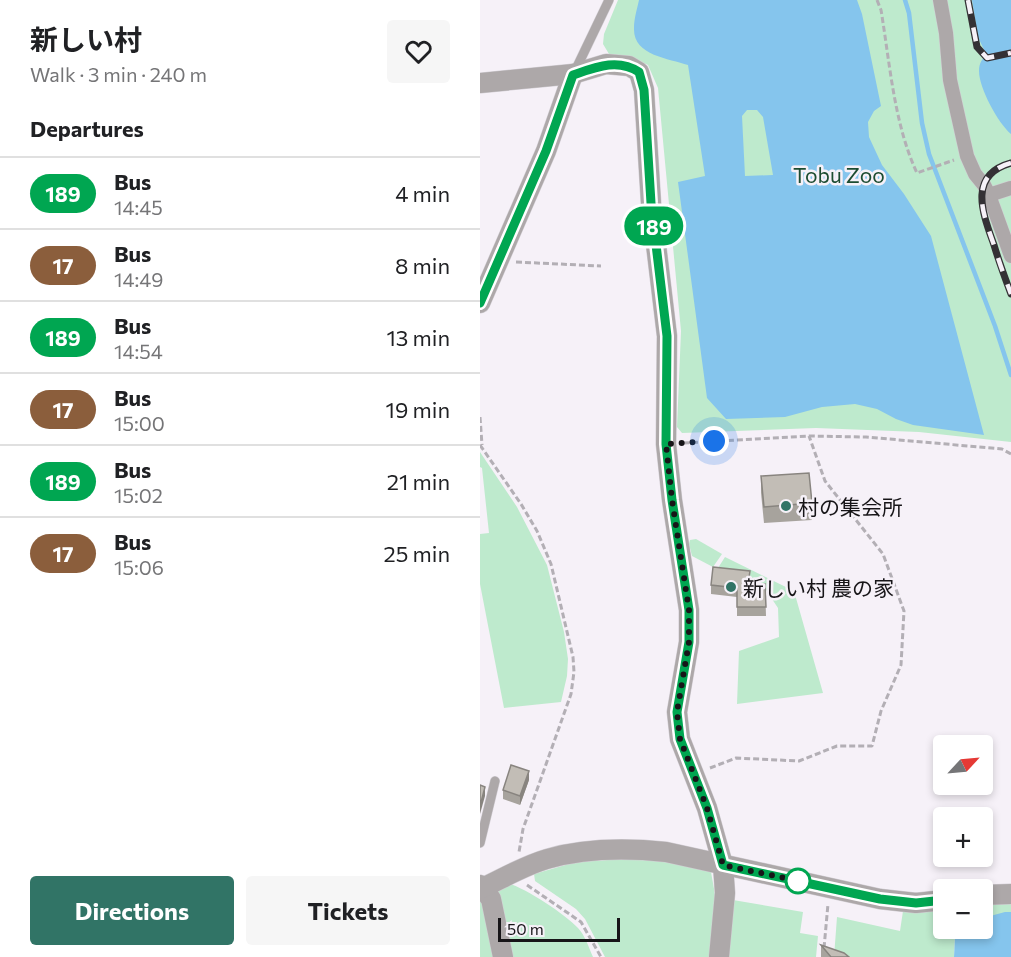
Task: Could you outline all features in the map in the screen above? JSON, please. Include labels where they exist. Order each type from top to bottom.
[{"type":"street","points":[[940,0],[946,33],[950,80],[967,156],[975,174],[984,184],[989,195],[1011,256]]},
{"type":"street","points":[[480,83],[573,75],[606,64],[629,66],[639,72],[644,90],[651,203],[667,336],[666,444],[689,610],[689,642],[677,712],[680,739],[707,808],[723,865],[725,893],[719,957]]},
{"type":"street","points":[[480,303],[546,151],[573,75]]},
{"type":"street","points":[[989,195],[1011,188]]},
{"type":"street","points":[[503,957],[490,899],[481,887],[545,859],[572,853],[633,850],[666,852],[880,899],[916,903],[933,901]]},
{"type":"street","points":[[993,895],[1011,894]]},
{"type":"lane","points":[[573,75],[609,0]]},
{"type":"lane","points":[[480,843],[495,781]]},
{"type":"path","points":[[877,0],[881,10],[896,104],[910,158],[917,173],[953,161]]},
{"type":"path","points":[[498,261],[601,266]]},
{"type":"path","points":[[480,417],[481,445],[537,531],[551,564],[573,657],[574,672],[571,694],[523,829],[518,857],[511,873],[570,912],[581,922],[601,957]]},
{"type":"path","points":[[666,444],[809,436],[866,437],[1002,449],[1011,454]]},
{"type":"path","points":[[693,774],[736,758],[799,761],[837,746],[872,746],[881,711],[901,665],[904,611],[883,554],[825,481],[809,436]]},
{"type":"path","points":[[823,954],[829,888]]},
{"type":"green space","name":"Tobu Zoo","points":[[618,0],[1011,0],[1011,442],[919,432],[816,428],[682,433],[677,427],[681,331],[658,88],[648,65],[630,57],[609,54],[603,44],[604,34]]},
{"type":"green space","points":[[480,452],[517,507],[547,565],[564,632],[568,659],[561,702],[504,708],[480,584],[480,534],[489,533]]},
{"type":"green space","points":[[696,539],[722,554],[713,567],[692,556],[689,544],[690,540]]},
{"type":"green space","points":[[725,557],[794,591],[823,693],[737,704],[739,651],[779,637],[778,608],[766,590],[751,577],[718,568]]},
{"type":"green space","points":[[638,858],[667,861],[711,872],[716,900],[711,957],[605,957],[585,919],[576,909],[535,881],[534,874],[576,862]]},
{"type":"green space","points":[[505,882],[533,895],[572,922],[583,934],[593,957],[480,957],[480,895]]},
{"type":"green space","points":[[733,900],[803,912],[800,933],[818,936],[816,957],[727,957]]},
{"type":"green space","points":[[1011,901],[1011,912],[993,916],[993,902]]},
{"type":"green space","points":[[933,910],[933,939],[955,939],[954,957],[834,957],[837,917],[900,931],[903,911]]},
{"type":"water","name":"Tobu Zoo","points":[[639,0],[857,0],[881,106],[874,111],[868,122],[869,137],[882,165],[931,236],[984,435],[913,425],[877,409],[855,404],[822,407],[785,417],[726,419],[707,398],[678,182],[705,176],[688,65],[662,58],[639,45],[634,28]],"holes":[[[747,110],[757,110],[763,117],[773,175],[745,176],[742,116]]]},
{"type":"water","points":[[972,0],[1011,0],[1011,134],[995,114],[982,86],[979,68],[986,54],[978,37]]},
{"type":"water","points":[[1011,912],[1011,957],[954,957],[955,939],[993,939],[993,915]]},
{"type":"building","points":[[809,473],[812,503],[764,507],[761,476]]},
{"type":"building","points":[[713,567],[750,571],[748,584],[765,584],[766,607],[737,607],[737,588],[711,585]]},
{"type":"building","points":[[511,765],[529,771],[520,796],[503,790]]},
{"type":"building","points":[[480,785],[485,787],[480,806]]},
{"type":"building","points":[[821,945],[844,953],[849,957],[831,957]]},
{"type":"waterway","points":[[905,0],[909,13],[922,123],[929,154],[995,326],[1011,375]]},
{"type":"railway","points":[[968,0],[977,47],[987,58],[1011,53]]},
{"type":"railway","points":[[1011,163],[997,169],[988,177],[983,186],[982,197],[986,221],[1011,294]]},
{"type":"bus line","name":"189","points":[[480,303],[546,151],[573,75],[606,64],[629,66],[639,72],[644,90],[651,203],[667,336],[666,444],[689,610],[689,642],[677,712],[680,739],[707,808],[723,865],[880,899],[916,903],[933,901]]},
{"type":"place","name":"村の集会所","points":[[786,506]]},
{"type":"place","name":"新しい村 農の家","points":[[731,587]]},
{"type":"route","points":[[714,441],[666,444],[689,610],[689,642],[677,712],[680,739],[707,808],[723,865],[808,883],[798,881]]}]
